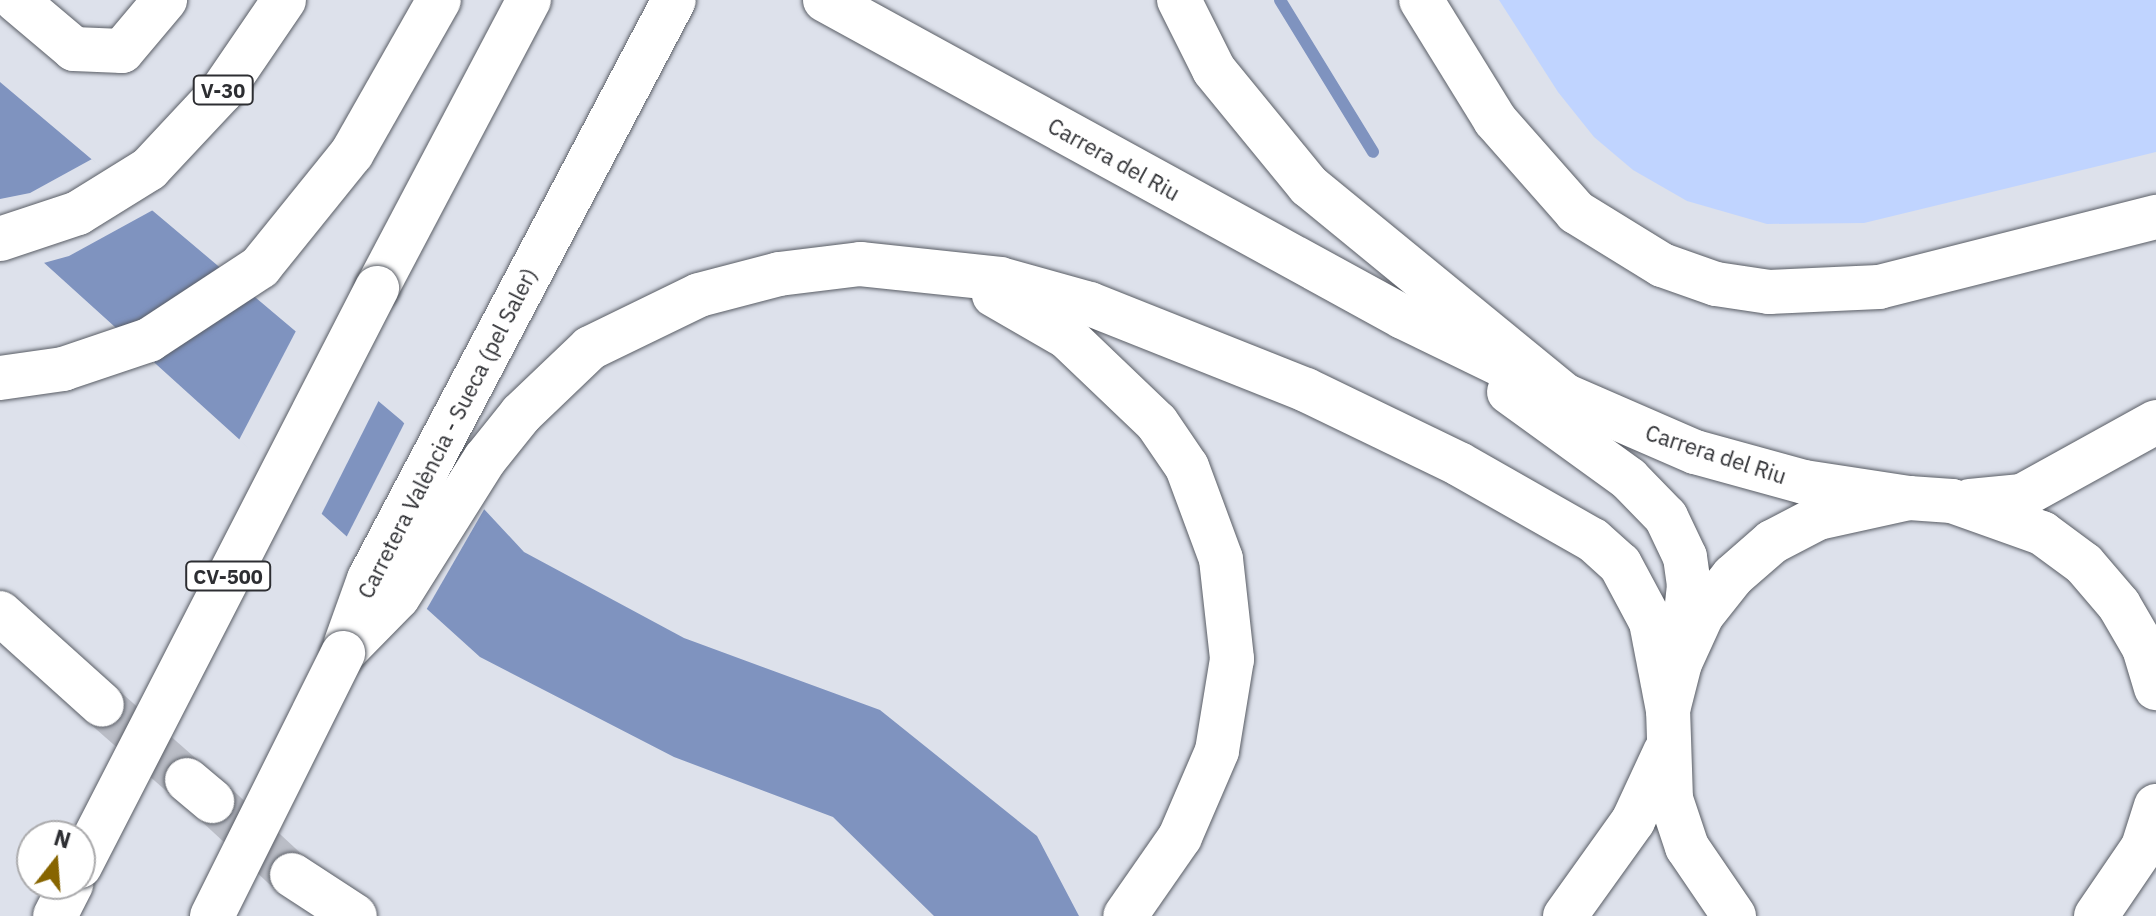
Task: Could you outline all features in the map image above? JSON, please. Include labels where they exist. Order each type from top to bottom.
[{"type":"main road","points":[[16,0],[74,49],[122,51],[165,0]]},
{"type":"main road","name":"V-30","points":[[0,239],[78,213],[149,169],[222,91],[284,0]]},
{"type":"main road","points":[[0,378],[63,369],[149,340],[260,267],[352,153],[439,0]]},
{"type":"main road","name":"CV-500","points":[[96,835],[529,0]]},
{"type":"main road","name":"Carretera València - Sueca (pel Saler)","points":[[212,916],[343,653],[369,579],[474,374],[674,0]]},
{"type":"main road","name":"Carrera del Riu","points":[[825,0],[1403,317],[1566,396],[1695,452],[1804,482],[1931,500]]},
{"type":"main road","points":[[1179,0],[1214,70],[1309,186],[1566,396]]},
{"type":"main road","points":[[1421,0],[1495,120],[1576,212],[1662,265],[1716,284],[1795,293],[1879,287],[2156,217]]},
{"type":"main road","points":[[343,653],[398,597],[485,459],[521,414],[590,348],[665,307],[779,274],[860,264],[1000,279],[1191,342],[1348,410],[1567,524],[1620,564],[1637,591],[1655,636],[1667,730],[1671,799],[1687,847],[1734,916]]},
{"type":"main road","points":[[904,267],[1021,307],[1067,337],[1157,423],[1187,467],[1207,514],[1229,606],[1228,700],[1202,794],[1159,874],[1127,913]]},
{"type":"main road","name":"Carrera del Riu","points":[[1403,317],[1586,446],[1666,517],[1685,557],[1689,585],[1680,663]]},
{"type":"main road","points":[[1565,916],[1633,821],[1667,730],[1680,663],[1702,615],[1733,576],[1772,542],[1818,518],[1931,500],[2022,496],[2156,422]]},
{"type":"main road","points":[[1931,500],[2042,533],[2084,564],[2131,626],[2156,688]]},
{"type":"main road","points":[[0,613],[102,705]]},
{"type":"main road","points":[[2096,916],[2143,847],[2156,806]]},
{"type":"shaded area","points":[[1499,0],[2156,0],[2156,152],[1864,223],[1767,224],[1687,201],[1633,170],[1594,137],[1558,92]]},
{"type":"shaded area","points":[[0,82],[402,421],[524,552],[684,638],[880,710],[1037,836],[1079,916],[934,916],[833,817],[674,757],[480,657],[0,223]]},
{"type":"pier","points":[[92,159],[153,210],[69,256],[40,264],[0,229],[0,199],[30,193]]},
{"type":"pier","points":[[297,329],[380,398],[321,515],[239,440]]},
{"type":"pier","points":[[406,420],[486,506],[425,612],[346,538]]},
{"type":"waterway","points":[[1280,0],[1373,152]]},
{"type":"tunnel","points":[[102,705],[187,780]]},
{"type":"tunnel","points":[[212,801],[292,875]]}]
